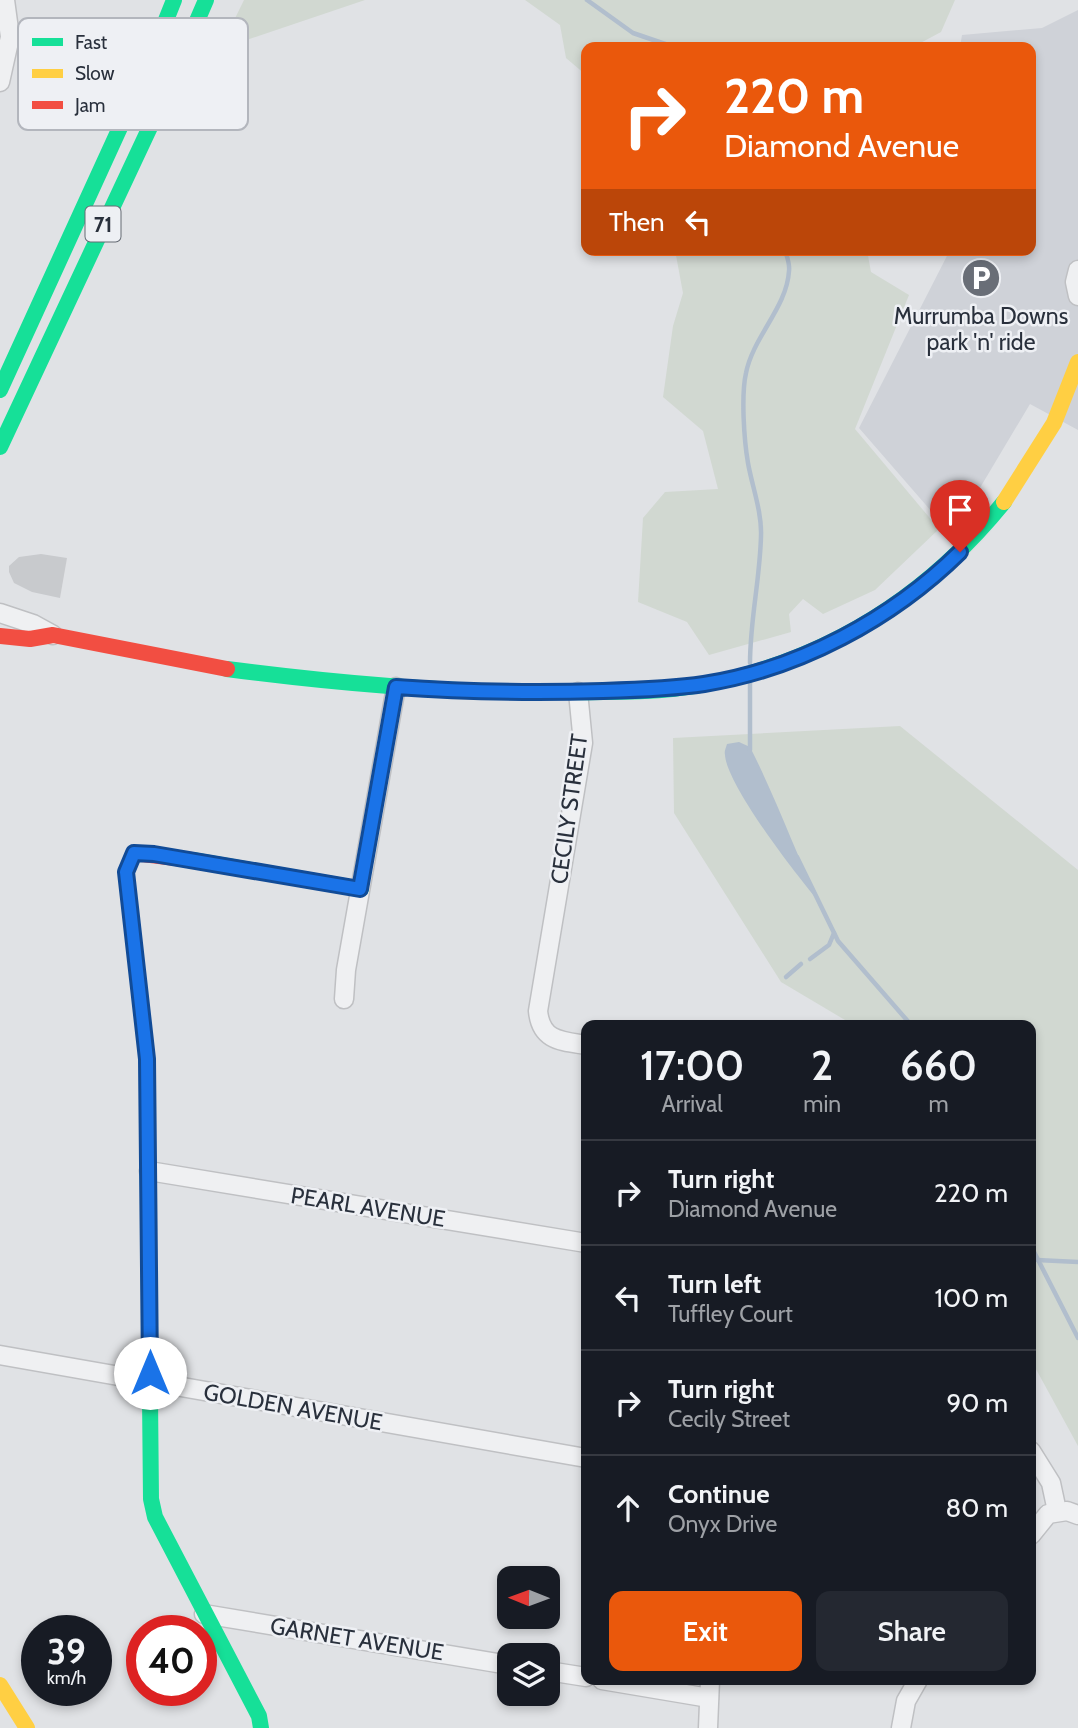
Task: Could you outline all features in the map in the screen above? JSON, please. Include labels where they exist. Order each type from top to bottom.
[{"type":"main road","name":"71","points":[[167,18],[174,0]]},
{"type":"main road","name":"71","points":[[198,18],[206,0]]},
{"type":"main road","name":"71","points":[[0,390],[119,130]]},
{"type":"main road","name":"71","points":[[0,447],[148,130]]},
{"type":"main road","points":[[0,636],[30,639],[53,635],[160,654],[194,664],[324,682],[479,692],[665,689],[706,684],[762,670],[809,653],[852,632],[941,571],[979,533],[1009,496],[1047,435],[1078,362]]},
{"type":"main road","points":[[261,1728],[259,1716],[155,1517],[151,1499],[147,1059],[126,872],[134,853],[154,854],[360,889]]},
{"type":"main road","points":[[0,1685],[27,1728]]},
{"type":"street","points":[[0,82],[10,37],[5,0]]},
{"type":"street","points":[[1078,270],[1075,282],[1078,296]]},
{"type":"street","points":[[0,613],[33,624],[53,635]]},
{"type":"street","points":[[344,999],[346,970],[396,687]]},
{"type":"street","name":"CECILY STREET","points":[[578,692],[583,743],[538,1011],[539,1021],[551,1037],[581,1044]]},
{"type":"street","name":"PEARL AVENUE","points":[[149,1171],[581,1242]]},
{"type":"street","name":"GOLDEN AVENUE","points":[[0,1354],[581,1457]]},
{"type":"street","points":[[1036,1459],[1051,1483],[1057,1511]]},
{"type":"street","points":[[1036,1529],[1048,1514],[1057,1511],[1078,1515]]},
{"type":"street","name":"GARNET AVENUE","points":[[204,1614],[497,1663]]},
{"type":"street","points":[[560,1673],[581,1676]]},
{"type":"street","points":[[662,1685],[710,1689],[708,1728]]},
{"type":"street","points":[[901,1728],[906,1701],[915,1685]]},
{"type":"shaded area","points":[[244,0],[365,0],[248,40],[248,18],[235,18]]},
{"type":"shaded area","points":[[525,0],[955,0],[941,32],[922,42],[581,42],[581,71],[566,58],[560,25]]},
{"type":"shaded area","name":"Murrumba Downs park 'n' ride","points":[[1078,10],[1078,430],[1030,404],[965,513],[932,512],[859,428],[947,256],[1036,256],[1036,42],[961,42],[962,35],[1042,28]]},
{"type":"shaded area","points":[[676,256],[868,256],[871,272],[909,295],[855,429],[939,529],[875,590],[823,614],[803,599],[789,614],[791,632],[709,655],[687,622],[638,602],[643,518],[665,492],[718,489],[703,431],[663,397],[673,326],[683,293]]},
{"type":"shaded area","points":[[900,726],[1078,870],[1078,1446],[1036,1369],[1036,1020],[845,1020],[781,982],[674,813],[673,738]]},
{"type":"water","points":[[739,742],[750,747],[820,903],[765,831],[738,788],[725,752],[727,744]]},
{"type":"building","points":[[41,554],[67,558],[60,598],[32,592],[14,583],[9,572],[9,566],[19,557]]},
{"type":"waterway","points":[[587,0],[633,33],[659,42]]},
{"type":"waterway","points":[[750,663],[761,527],[745,442],[744,382],[755,347],[787,284],[789,266],[786,256]]},
{"type":"waterway","points":[[750,682],[750,750]]},
{"type":"waterway","points":[[797,857],[838,941],[907,1020]]},
{"type":"waterway","points":[[810,959],[829,945],[834,933]]},
{"type":"waterway","points":[[786,977],[801,964]]},
{"type":"waterway","points":[[1036,1256],[1078,1338]]},
{"type":"waterway","points":[[1037,1260],[1078,1262]]},
{"type":"traffic: fast","points":[[167,18],[174,0]]},
{"type":"traffic: fast","points":[[198,18],[206,0]]},
{"type":"traffic: fast","points":[[0,390],[119,130]]},
{"type":"traffic: fast","points":[[0,447],[149,130]]},
{"type":"traffic: fast","points":[[227,669],[347,683],[468,691],[628,692],[707,684],[794,659],[872,620],[942,567],[1004,502]]},
{"type":"traffic: fast","points":[[192,860],[361,889]]},
{"type":"traffic: fast","points":[[147,1089],[151,1499],[155,1517],[259,1716],[261,1728]]},
{"type":"traffic: slow","points":[[1004,502],[1054,423],[1078,362]]},
{"type":"traffic: slow","points":[[0,1685],[27,1728]]},
{"type":"traffic: jam","points":[[0,636],[30,639],[53,635],[227,669]]},
{"type":"traffic: jam","points":[[147,1089],[147,1059],[126,872],[134,853],[192,860]]},
{"type":"place","name":"Murrumba Downs park 'n' ride","points":[[981,278]]},
{"type":"route","points":[[150,1373],[147,1059],[126,872],[134,853],[154,854],[360,889],[396,687],[479,692],[555,692],[665,689],[706,684],[762,670],[809,653],[852,632],[941,571],[960,552]]}]
